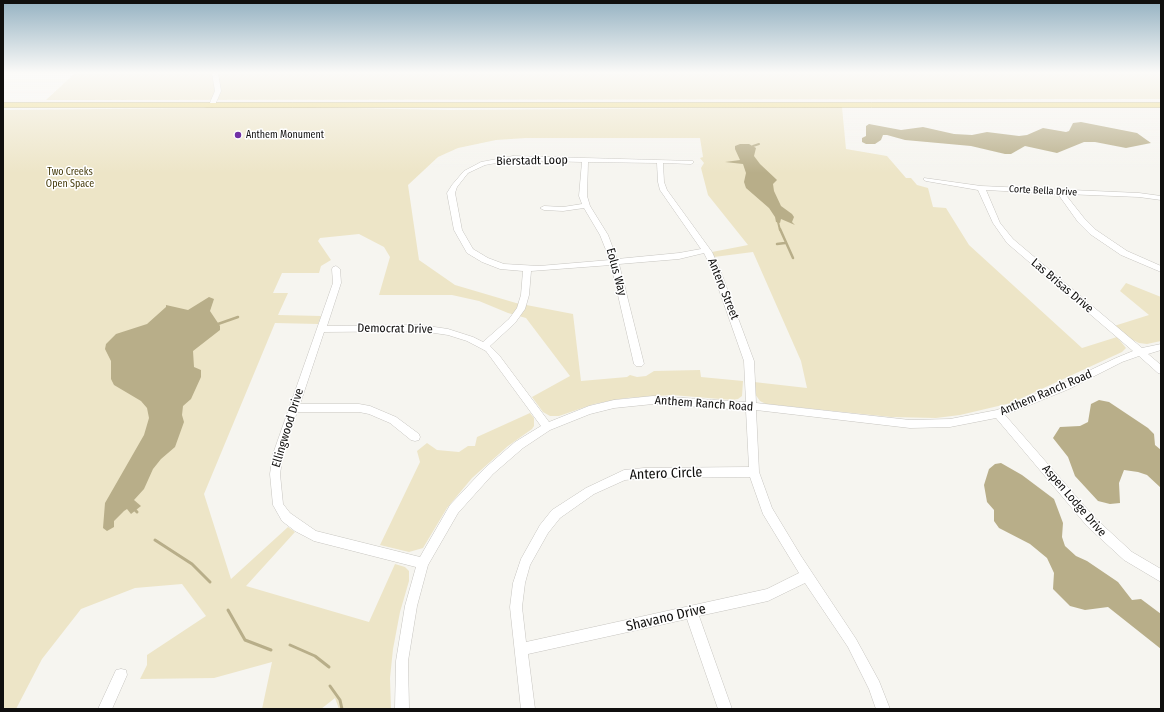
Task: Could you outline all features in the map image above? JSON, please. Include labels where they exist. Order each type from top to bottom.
[{"type":"street","name":"Bierstadt Loop","points":[[691,162],[513,158],[496,160],[466,172],[451,192],[460,238],[470,251],[485,260],[498,265],[527,269],[680,256],[706,250]]},
{"type":"street","name":"Eolus Way","points":[[585,160],[583,188],[586,206],[609,244],[639,364]]},
{"type":"street","name":"Antero Street","points":[[660,162],[660,182],[664,190],[706,250],[715,267],[749,361],[751,406]]},
{"type":"street","name":"Corte Bella Drive","points":[[926,179],[981,188],[1139,195],[1161,198]]},
{"type":"street","name":"Las Brisas Drive","points":[[981,188],[997,223],[1010,241],[1161,370]]},
{"type":"street","points":[[1060,192],[1081,220],[1093,232],[1124,253],[1161,269]]},
{"type":"street","points":[[544,208],[562,210],[586,206]]},
{"type":"street","name":"Ellingwood Drive","points":[[336,269],[337,281],[278,454],[275,474],[278,505],[286,517],[314,536],[423,563]]},
{"type":"street","points":[[484,346],[512,321],[521,309],[525,295],[527,269]]},
{"type":"street","name":"Democrat Drive","points":[[321,329],[435,329],[460,335],[484,346],[502,364],[547,427]]},
{"type":"street","name":"Anthem Ranch Road","points":[[402,709],[402,661],[411,606],[423,563],[454,509],[489,471],[518,445],[547,427],[589,410],[614,404],[653,400],[751,406],[910,424],[950,423],[998,414],[1066,386],[1140,352],[1161,347]]},
{"type":"street","points":[[751,406],[754,472],[767,510],[775,526],[852,643],[874,686],[883,709]]},
{"type":"street","points":[[294,408],[359,408],[370,410],[393,420],[415,437]]},
{"type":"street","name":"Aspen Lodge Drive","points":[[998,414],[1091,522],[1128,556],[1161,576]]},
{"type":"street","name":"Antero Circle","points":[[528,709],[516,607],[519,583],[525,563],[544,529],[561,510],[590,491],[624,475],[644,472],[754,472]]},
{"type":"street","name":"Shavano Drive","points":[[520,650],[768,595],[808,575]]},
{"type":"street","points":[[692,612],[724,709]]},
{"type":"street","points":[[105,709],[121,675]]},
{"type":"green space","name":"Two Creeks Open Space","points":[[209,106],[270,106],[449,110],[842,107],[846,149],[887,156],[906,178],[911,178],[917,185],[928,188],[933,207],[946,208],[969,245],[1082,348],[1117,337],[1126,348],[1122,352],[1011,403],[960,415],[936,418],[891,417],[766,404],[760,401],[755,394],[754,382],[807,388],[801,361],[753,252],[714,257],[712,252],[748,245],[708,195],[701,168],[704,163],[700,158],[703,157],[700,138],[526,138],[496,140],[458,148],[438,157],[408,185],[419,260],[455,285],[516,303],[573,314],[581,381],[627,377],[630,375],[637,377],[646,376],[654,371],[700,370],[701,377],[743,381],[742,396],[738,399],[732,400],[672,395],[626,398],[594,404],[559,416],[550,416],[543,412],[532,397],[570,376],[526,318],[508,313],[479,301],[452,295],[379,295],[390,257],[384,247],[359,234],[320,238],[318,241],[331,260],[321,266],[319,273],[282,273],[273,293],[288,293],[278,315],[321,316],[318,324],[275,323],[204,494],[231,579],[288,527],[295,532],[246,586],[369,622],[395,564],[405,567],[409,571],[409,581],[400,612],[393,649],[390,678],[391,709],[339,709],[335,698],[321,709],[262,709],[272,662],[214,678],[140,679],[147,665],[147,655],[206,616],[182,584],[135,588],[81,609],[42,659],[16,709],[3,709],[3,110],[204,108]]},
{"type":"green space","points":[[1126,283],[1161,297],[1161,341],[1147,344],[1139,343],[1114,326],[1149,315],[1120,291]]},
{"type":"green space","points":[[530,413],[534,418],[534,426],[532,429],[508,446],[472,478],[447,508],[423,548],[409,552],[380,545],[420,462],[417,451],[427,443],[437,450],[459,452],[468,446],[475,446],[477,437]]},
{"type":"shaded area","points":[[1081,122],[1137,133],[1151,143],[1126,148],[1095,142],[1084,142],[1057,153],[1025,146],[1011,154],[1005,154],[971,146],[905,140],[887,135],[883,135],[881,140],[875,144],[866,144],[862,142],[862,138],[866,136],[866,126],[869,124],[901,130],[923,127],[954,134],[972,135],[987,132],[1019,136],[1027,135],[1043,128],[1066,132],[1069,131],[1073,123]]},
{"type":"shaded area","points":[[740,144],[749,144],[756,148],[754,156],[760,164],[777,180],[773,184],[774,191],[781,206],[794,217],[792,222],[795,225],[781,219],[780,223],[776,222],[775,217],[769,208],[746,188],[744,182],[746,173],[743,164],[725,162],[740,160],[735,146]]},
{"type":"shaded area","points":[[209,297],[214,299],[210,311],[220,326],[220,330],[193,351],[194,367],[201,370],[201,377],[191,399],[183,406],[182,415],[184,422],[175,447],[161,459],[153,469],[144,489],[134,500],[141,506],[131,514],[127,509],[124,511],[114,521],[114,527],[107,531],[103,528],[105,503],[144,435],[149,418],[147,408],[141,401],[114,385],[111,379],[111,361],[105,349],[106,344],[116,334],[147,324],[166,307],[166,305],[188,310]]},
{"type":"shaded area","points":[[1099,400],[1109,402],[1148,428],[1154,434],[1155,445],[1161,450],[1161,488],[1147,475],[1124,470],[1119,483],[1120,503],[1110,504],[1098,501],[1075,476],[1068,457],[1053,438],[1060,427],[1080,426],[1088,422],[1091,404]]},
{"type":"shaded area","points":[[1001,463],[1022,475],[1054,499],[1063,523],[1062,537],[1065,546],[1076,556],[1087,561],[1118,582],[1132,600],[1141,599],[1161,614],[1161,649],[1108,607],[1085,610],[1070,606],[1053,589],[1054,573],[1047,558],[1030,544],[999,528],[994,521],[994,510],[987,502],[984,485],[989,469],[995,464]]},
{"type":"waterway","points":[[753,146],[759,144]]},
{"type":"waterway","points":[[778,222],[780,230]]},
{"type":"waterway","points":[[780,229],[793,258]]},
{"type":"waterway","points":[[777,244],[785,243]]},
{"type":"waterway","points":[[218,324],[238,317]]},
{"type":"waterway","points":[[155,540],[192,564],[210,582]]},
{"type":"waterway","points":[[228,610],[245,640],[271,650]]},
{"type":"waterway","points":[[290,645],[315,656],[329,667]]},
{"type":"waterway","points":[[330,686],[340,700],[342,709]]},
{"type":"place","name":"Anthem Monument","points":[[238,135]]}]
